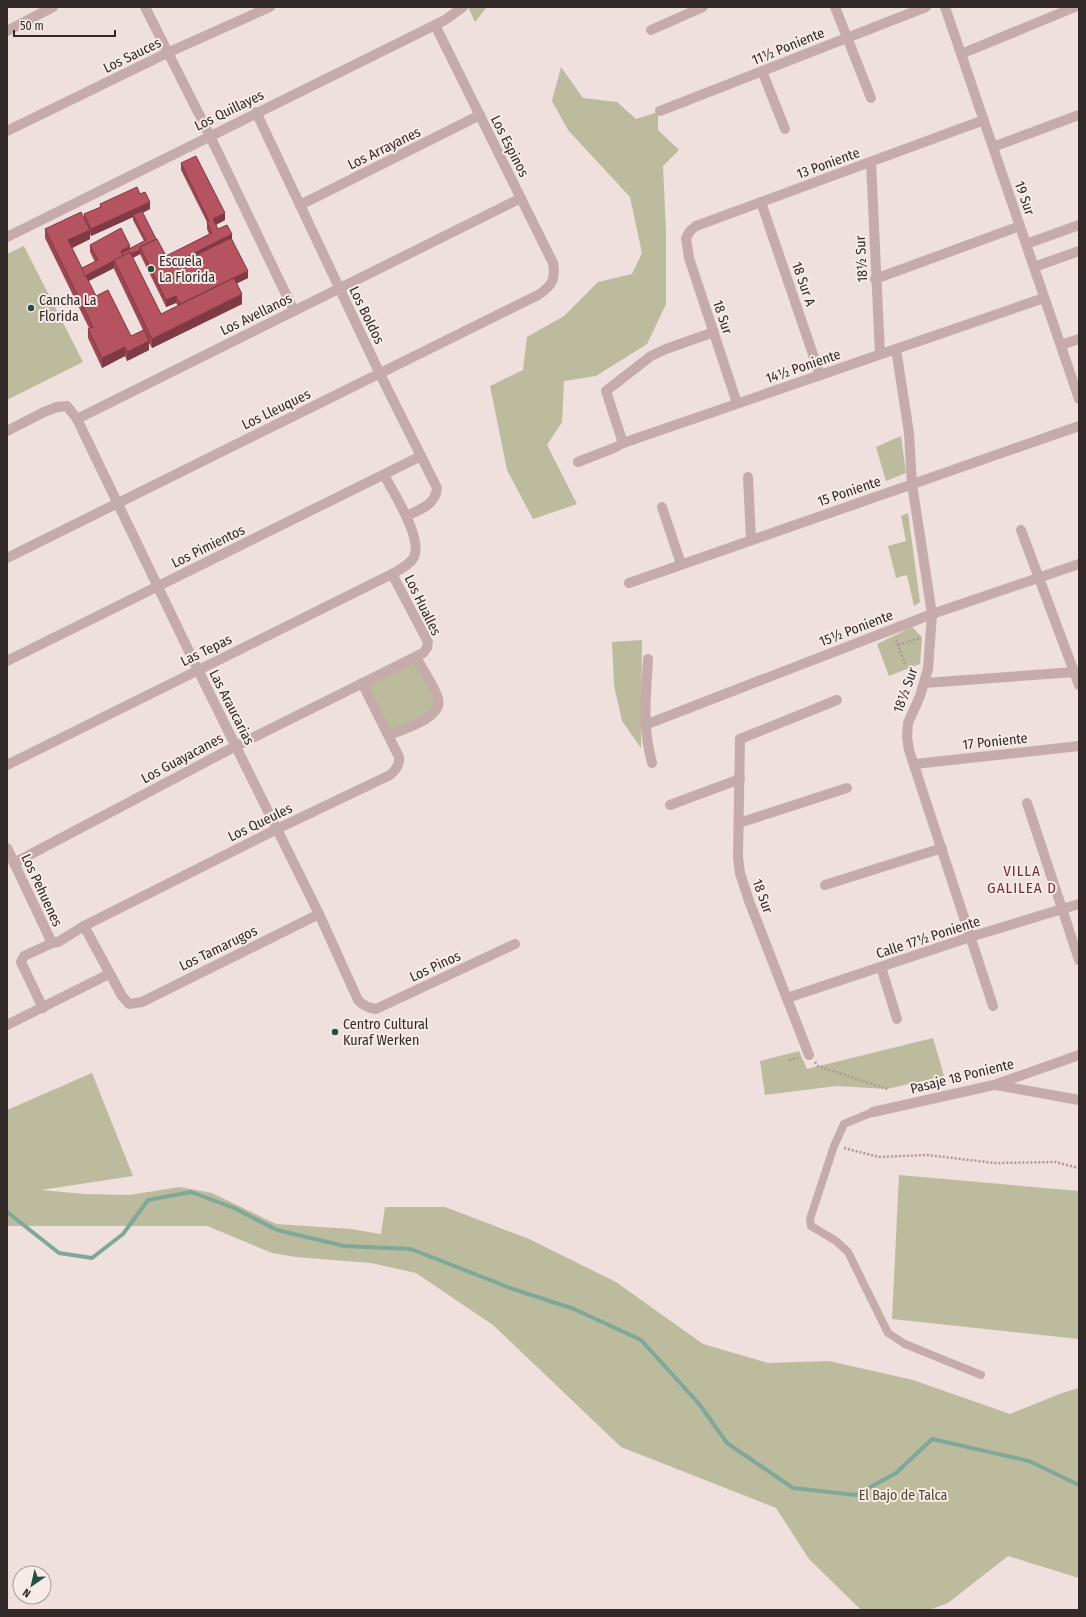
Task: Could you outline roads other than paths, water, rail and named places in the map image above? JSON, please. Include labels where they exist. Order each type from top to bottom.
[{"type":"street","points":[[7,31],[52,7]]},
{"type":"street","points":[[145,7],[210,136],[294,311]]},
{"type":"street","name":"Los Sauces","points":[[7,131],[168,53],[270,7]]},
{"type":"street","name":"Los Quillayes","points":[[7,237],[256,112],[445,20],[463,7]]},
{"type":"street","points":[[651,30],[683,11],[703,7]]},
{"type":"street","points":[[835,7],[871,98]]},
{"type":"street","name":"11½ Poniente","points":[[660,111],[926,7]]},
{"type":"street","name":"19 Sur","points":[[945,7],[1079,399]]},
{"type":"street","points":[[961,54],[1075,7]]},
{"type":"street","name":"Los Espinos","points":[[435,25],[553,263],[555,273],[553,280]]},
{"type":"street","points":[[762,71],[785,129]]},
{"type":"street","name":"Los Boldos","points":[[256,112],[339,289],[437,488],[437,496],[430,504],[406,516]]},
{"type":"street","name":"Los Arrayanes","points":[[300,205],[480,115]]},
{"type":"street","points":[[993,147],[1079,116]]},
{"type":"street","name":"13 Poniente","points":[[686,238],[690,231],[696,226],[984,120]]},
{"type":"street","name":"18½ Sur","points":[[871,162],[875,278],[880,354]]},
{"type":"street","name":"Los Avellanos","points":[[76,418],[521,198]]},
{"type":"street","name":"18 Sur A","points":[[761,202],[820,375]]},
{"type":"street","points":[[1026,244],[1079,225]]},
{"type":"street","points":[[875,278],[1020,226]]},
{"type":"street","name":"18 Sur","points":[[686,238],[689,258],[737,403]]},
{"type":"street","points":[[1034,267],[1079,251]]},
{"type":"street","name":"Los Lleuques","points":[[7,558],[538,295],[547,289],[553,280]]},
{"type":"street","name":"14½ Poniente","points":[[578,462],[623,443],[1044,298]]},
{"type":"street","points":[[623,443],[606,391],[651,356],[666,348],[714,332]]},
{"type":"street","points":[[1061,345],[1079,339]]},
{"type":"street","name":"18½ Sur","points":[[896,349],[909,433],[912,484],[932,614],[932,635],[928,669],[925,683],[908,723],[908,744],[970,938],[994,1006]]},
{"type":"street","points":[[7,431],[57,407],[67,406],[76,418]]},
{"type":"street","name":"Las Araucarias","points":[[76,418],[198,670],[319,914],[358,1000],[366,1006]]},
{"type":"street","name":"15 Poniente","points":[[629,582],[1079,426]]},
{"type":"street","name":"Los Pimientos","points":[[7,661],[421,456]]},
{"type":"street","points":[[384,475],[406,516]]},
{"type":"street","points":[[748,477],[751,540]]},
{"type":"street","points":[[662,507],[682,564]]},
{"type":"street","name":"Las Tepas","points":[[7,765],[392,574],[410,563],[414,556],[416,547],[406,516]]},
{"type":"street","points":[[1021,530],[1079,684]]},
{"type":"street","name":"15½ Poniente","points":[[645,725],[932,614],[1079,564]]},
{"type":"street","name":"Los Hualles","points":[[392,574],[428,642],[427,648]]},
{"type":"street","name":"Los Guayacanes","points":[[14,863],[236,746],[416,657],[423,653],[427,648]]},
{"type":"street","points":[[389,735],[431,716],[437,710],[438,699],[416,657]]},
{"type":"street","points":[[648,659],[645,725],[648,748],[652,763]]},
{"type":"street","points":[[925,683],[1074,672]]},
{"type":"street","name":"Los Queules","points":[[43,1008],[22,962],[24,956],[52,943],[58,942],[84,926],[277,829],[390,775],[395,770],[400,762],[389,735],[362,683]]},
{"type":"street","name":"18 Sur","points":[[809,1054],[749,901],[740,873],[738,858],[740,738],[837,700]]},
{"type":"street","name":"17 Poniente","points":[[915,764],[1079,746]]},
{"type":"street","points":[[670,805],[740,779]]},
{"type":"street","points":[[739,823],[847,788]]},
{"type":"street","points":[[1027,803],[1079,960]]},
{"type":"street","name":"Los Pehuenes","points":[[7,848],[52,943]]},
{"type":"street","points":[[824,885],[942,848]]},
{"type":"street","name":"Calle 17½ Poniente","points":[[787,998],[881,966],[1079,904]]},
{"type":"street","name":"Los Tamarugos","points":[[109,974],[128,1004],[142,1002],[319,914]]},
{"type":"street","points":[[7,1025],[109,974],[84,926]]},
{"type":"street","name":"Los Pinos","points":[[366,1006],[376,1009],[515,944]]},
{"type":"street","points":[[881,966],[897,1018]]},
{"type":"street","name":"Pasaje 18 Poniente","points":[[873,1112],[994,1084],[1079,1055]]},
{"type":"street","points":[[994,1084],[1079,1100]]},
{"type":"lane","points":[[873,1112],[844,1124],[834,1146],[810,1219],[810,1226],[836,1240],[848,1252],[888,1333],[905,1344],[981,1375]]},
{"type":"waterway","points":[[7,1212],[59,1253],[92,1258],[123,1234],[148,1200],[191,1192],[234,1208],[277,1230],[344,1246],[411,1249],[513,1289],[574,1309],[641,1340],[700,1405],[727,1443],[793,1488],[856,1495],[896,1473],[932,1439],[1029,1461],[1079,1485]]},
{"type":"place","name":"Escuela La Florida","points":[[151,269]]},
{"type":"place","name":"Cancha La Florida","points":[[31,308]]},
{"type":"place","name":"Centro Cultural Kuraf Werken","points":[[335,1032]]},
{"type":"district","name":"VILLA GALILEA D","points":[[1022,880]]},
{"type":"park label","name":"El Bajo de Talca","points":[[903,1495]]}]
